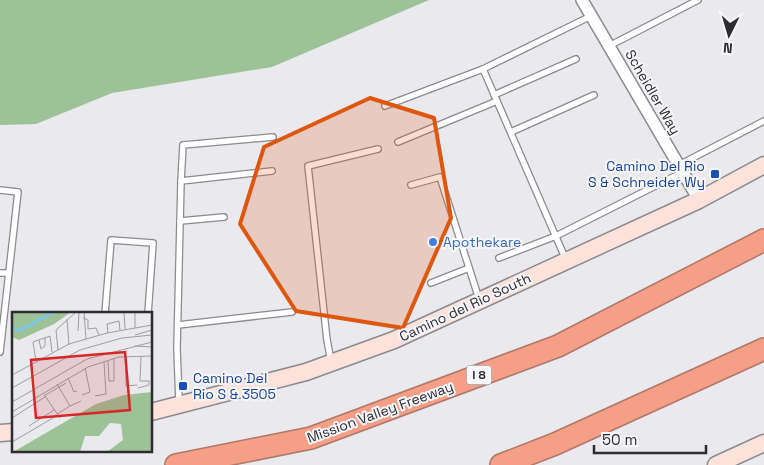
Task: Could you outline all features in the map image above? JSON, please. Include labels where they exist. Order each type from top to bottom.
[{"type":"highway","name":"Mission Valley Freeway","points":[[176,465],[311,438],[558,346],[764,240]]},
{"type":"highway","points":[[501,465],[555,444],[764,348]]},
{"type":"street","name":"Scheidler Way","points":[[586,1],[591,16],[699,200]]},
{"type":"street","name":"Camino del Rio South","points":[[152,412],[306,372],[394,340],[699,200],[764,165]]},
{"type":"street","points":[[723,464],[764,443]]},
{"type":"lane","points":[[609,46],[698,0]]},
{"type":"lane","points":[[385,106],[483,69],[591,16]]},
{"type":"lane","points":[[398,142],[496,98],[576,59]]},
{"type":"lane","points":[[483,69],[566,260]]},
{"type":"lane","points":[[510,132],[594,94]]},
{"type":"lane","points":[[499,258],[556,236],[681,169],[764,121]]},
{"type":"lane","points":[[180,404],[177,348],[183,145],[273,137]]},
{"type":"lane","points":[[331,363],[308,166],[378,149]]},
{"type":"lane","points":[[181,181],[272,171]]},
{"type":"lane","points":[[411,185],[440,177],[479,300]]},
{"type":"lane","points":[[0,190],[18,192],[0,352]]},
{"type":"lane","points":[[180,222],[224,216]]},
{"type":"lane","points":[[105,312],[111,240],[153,243],[148,312]]},
{"type":"lane","points":[[432,282],[469,268]]},
{"type":"lane","points":[[0,273],[8,274]]},
{"type":"lane","points":[[178,324],[292,312]]},
{"type":"highlighted area","points":[[370,98],[434,118],[451,218],[403,328],[296,311],[240,224],[264,147]]},
{"type":"green space","points":[[0,0],[429,0],[272,67],[112,93],[36,124],[0,125]]},
{"type":"place","name":"Camino Del Rio S & Schneider Wy","points":[[715,174]]},
{"type":"place","name":"Apothekare","points":[[433,242]]},
{"type":"place","name":"Camino Del Rio S & 3505","points":[[183,386]]}]
